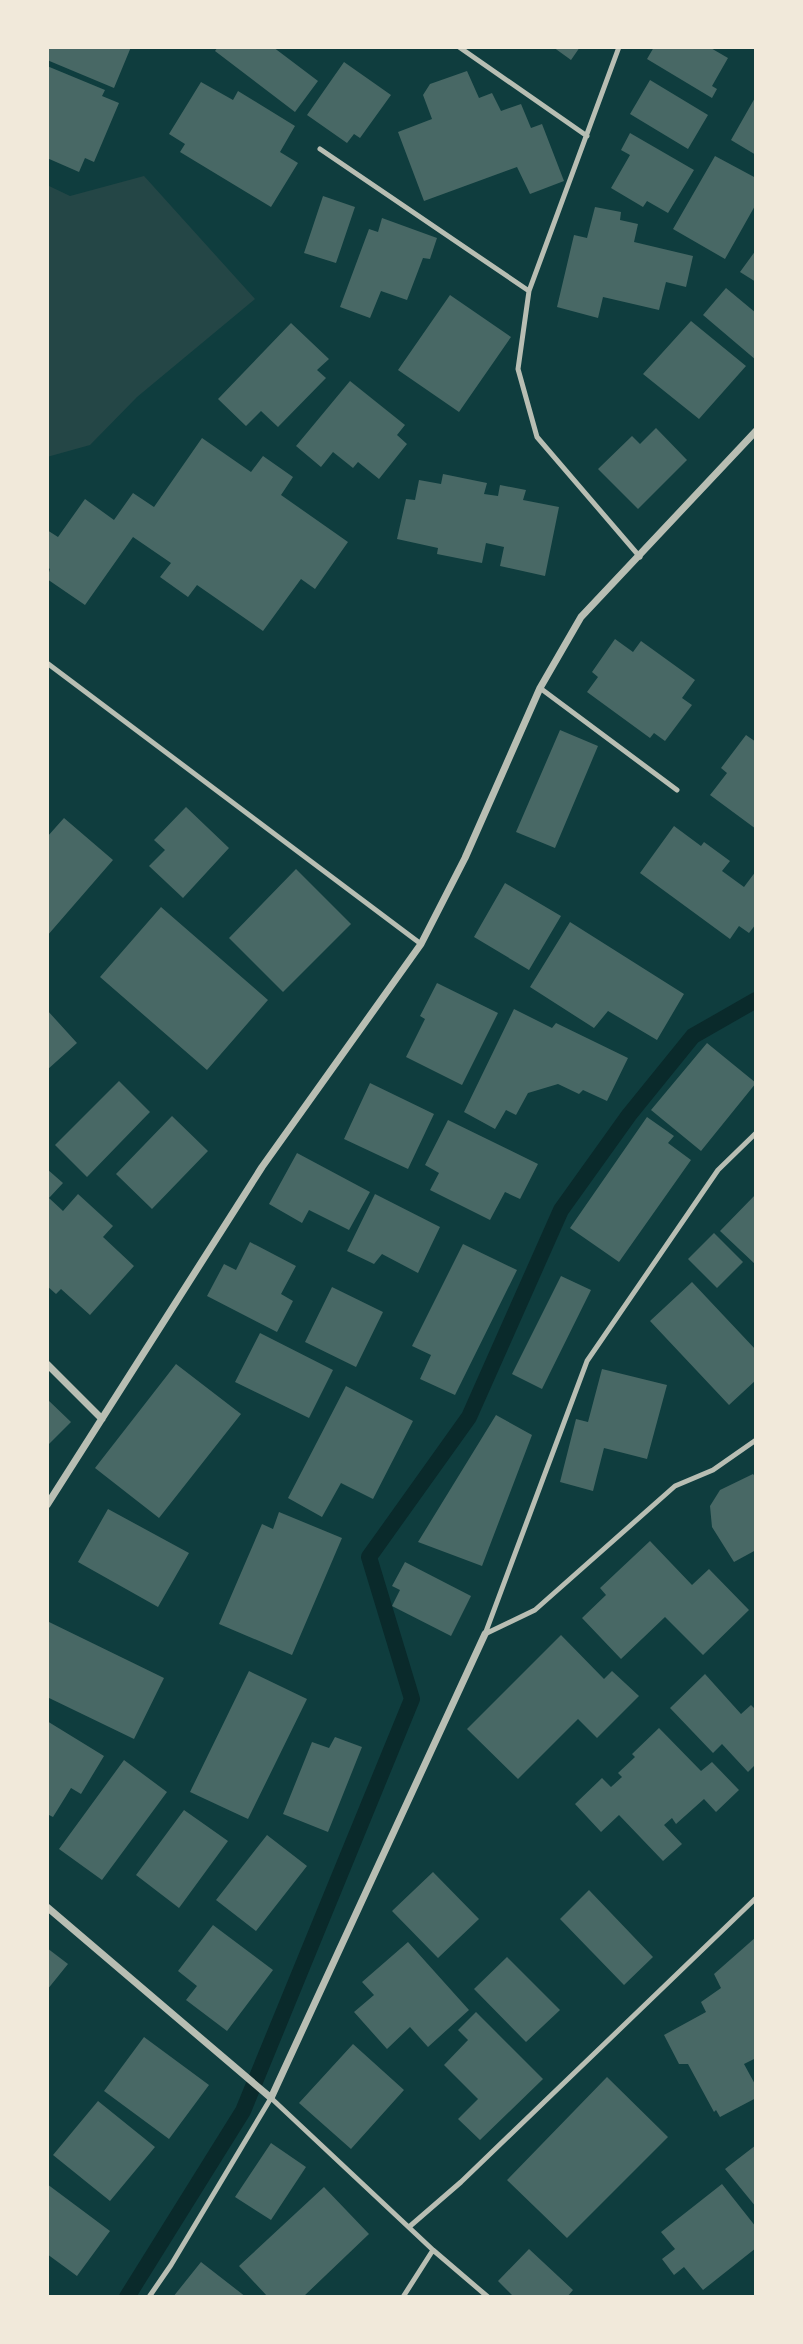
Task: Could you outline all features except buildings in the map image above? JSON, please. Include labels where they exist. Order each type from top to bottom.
[{"type":"street","points":[[47,1505],[262,1167],[421,944],[465,858],[540,688],[582,617],[756,432]]},
{"type":"street","points":[[47,1364],[102,1419]]},
{"type":"street","points":[[47,1907],[271,2098],[485,1634]]},
{"type":"lane","points":[[459,47],[587,136]]},
{"type":"lane","points":[[619,47],[529,291],[518,369],[537,437],[640,557]]},
{"type":"lane","points":[[320,149],[529,291]]},
{"type":"lane","points":[[47,663],[421,944]]},
{"type":"lane","points":[[540,688],[677,790]]},
{"type":"lane","points":[[485,1634],[587,1361],[718,1170],[756,1133]]},
{"type":"lane","points":[[485,1634],[534,1610],[675,1486],[713,1470],[756,1440]]},
{"type":"lane","points":[[410,2227],[461,2182],[756,1898]]},
{"type":"lane","points":[[149,2297],[271,2098],[488,2297]]},
{"type":"lane","points":[[403,2297],[433,2249]]},
{"type":"shaded area","points":[[144,176],[255,299],[137,397],[90,445],[47,457],[47,185],[70,196]]},
{"type":"waterway","points":[[127,2297],[243,2111],[412,1699],[369,1557],[469,1417],[561,1210],[629,1115],[693,1036],[756,1000]]}]
